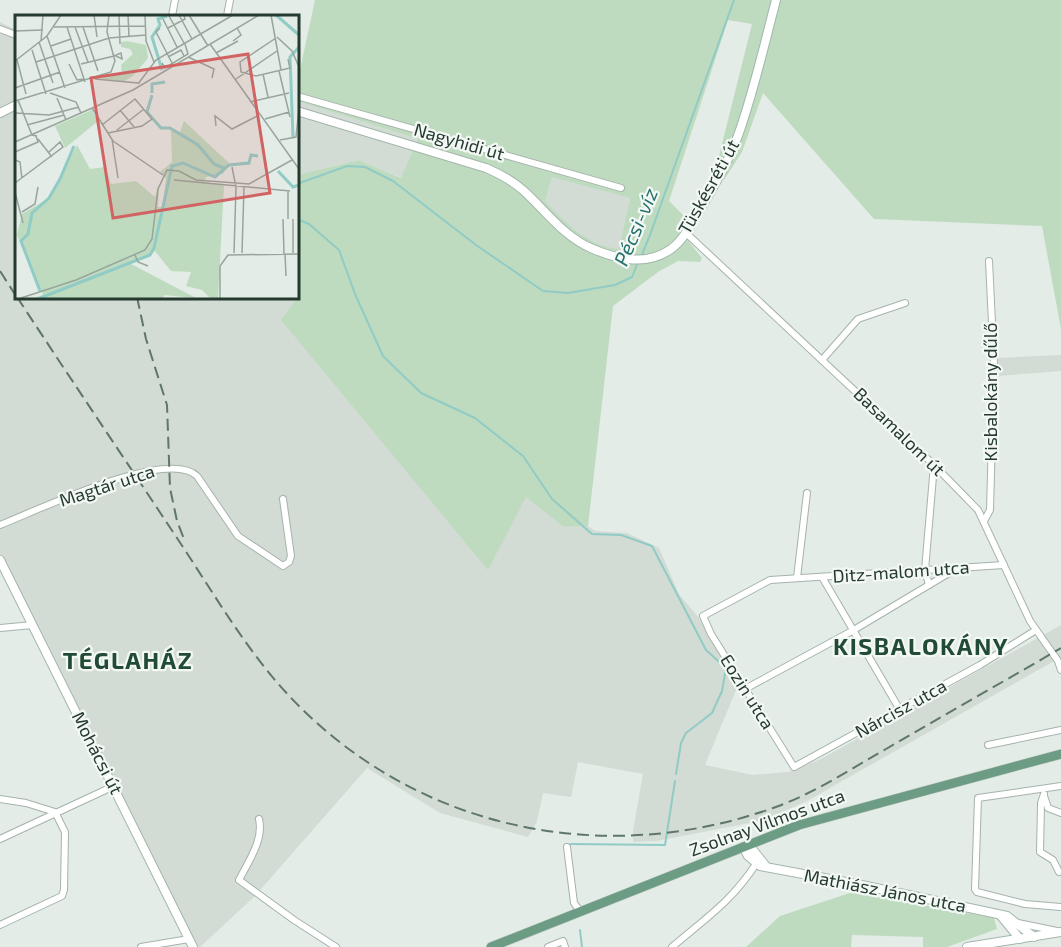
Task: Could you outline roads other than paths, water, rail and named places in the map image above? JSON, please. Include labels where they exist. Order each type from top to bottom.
[{"type":"main road","name":"Zsolnay Vilmos utca","points":[[491,947],[799,825],[1061,754]]},
{"type":"street","points":[[172,15],[175,0]]},
{"type":"street","points":[[227,15],[230,0]]},
{"type":"street","name":"Tüskésréti út","points":[[298,111],[486,168],[518,186],[558,226],[579,243],[610,255],[632,260],[645,260],[671,250],[686,233],[703,205],[741,129],[776,0]]},
{"type":"street","points":[[0,29],[15,35]]},
{"type":"street","name":"Nagyhidi út","points":[[298,96],[621,188]]},
{"type":"street","points":[[0,112],[15,105]]},
{"type":"street","name":"Basamalom út","points":[[686,233],[934,465],[978,510],[1036,630],[1053,653],[1061,670]]},
{"type":"street","name":"Kisbalokány dűlő","points":[[984,521],[990,510],[994,364],[988,261]]},
{"type":"street","points":[[822,360],[858,319],[905,303]]},
{"type":"street","points":[[929,585],[925,570],[934,465]]},
{"type":"street","name":"Magtár utca","points":[[0,525],[92,487],[152,470],[179,468],[190,470],[197,476],[238,536],[283,566],[289,562],[291,556],[283,499]]},
{"type":"street","points":[[797,578],[807,493]]},
{"type":"street","name":"Mohácsi út","points":[[0,561],[191,943]]},
{"type":"street","name":"Ditz-malom utca","points":[[703,616],[770,580],[1004,565]]},
{"type":"street","points":[[745,689],[852,631],[955,569]]},
{"type":"street","points":[[822,578],[900,710]]},
{"type":"street","name":"Eozin utca","points":[[703,616],[711,634],[794,767]]},
{"type":"street","points":[[0,628],[33,625]]},
{"type":"street","name":"Nárcisz utca","points":[[794,767],[980,665],[1036,630]]},
{"type":"street","points":[[988,745],[1061,730]]},
{"type":"street","points":[[0,839],[114,786]]},
{"type":"street","points":[[1061,786],[1043,791],[978,798],[975,889],[983,894],[1004,900],[1061,907]]},
{"type":"street","points":[[1043,791],[1048,808],[1061,813]]},
{"type":"street","points":[[1043,791],[1040,852],[1053,860],[1059,872]]},
{"type":"street","points":[[0,799],[26,803],[55,812],[65,832],[62,896],[0,925]]},
{"type":"street","points":[[259,819],[259,837],[239,880],[336,947]]},
{"type":"street","points":[[672,947],[718,911],[739,888],[756,864],[748,856],[746,846]]},
{"type":"street","points":[[746,846],[771,868]]},
{"type":"street","points":[[567,847],[574,903],[580,911]]},
{"type":"street","name":"Mathiász János utca","points":[[756,864],[1000,914],[1034,937]]},
{"type":"street","points":[[1004,941],[1013,923],[1061,932]]},
{"type":"street","name":"Mathiász János utca","points":[[1013,923],[1020,939]]},
{"type":"street","points":[[967,947],[1061,932]]},
{"type":"street","points":[[548,947],[563,941],[565,947]]},
{"type":"street","points":[[141,947],[191,943]]},
{"type":"waterway","name":"Pécsi-víz","points":[[641,257],[734,0]]},
{"type":"waterway","name":"Pécsi-víz","points":[[298,184],[347,166],[365,167],[393,181],[476,245],[543,291],[568,293],[615,285],[632,277],[638,262]]},
{"type":"waterway","points":[[298,219],[309,224],[339,250],[355,294],[383,356],[421,393],[475,418],[523,456],[552,499],[592,534],[621,535],[652,546],[706,650],[726,668],[722,691],[712,713],[686,733],[681,743],[676,774]]},
{"type":"waterway","points":[[571,844],[665,845],[675,781]]},
{"type":"waterway","points":[[580,930],[582,947]]},
{"type":"railway","points":[[0,271],[15,294]]},
{"type":"railway","points":[[18,298],[236,628],[285,692],[354,753],[408,786],[465,811],[525,827],[586,835],[649,834],[711,825],[773,808],[817,789],[1061,648]]},
{"type":"railway","points":[[137,298],[146,339],[167,405],[170,488],[177,521],[184,539]]},
{"type":"district","name":"KISBALOKÁNY","points":[[921,647]]},
{"type":"district","name":"TÉGLAHÁZ","points":[[128,661]]}]
